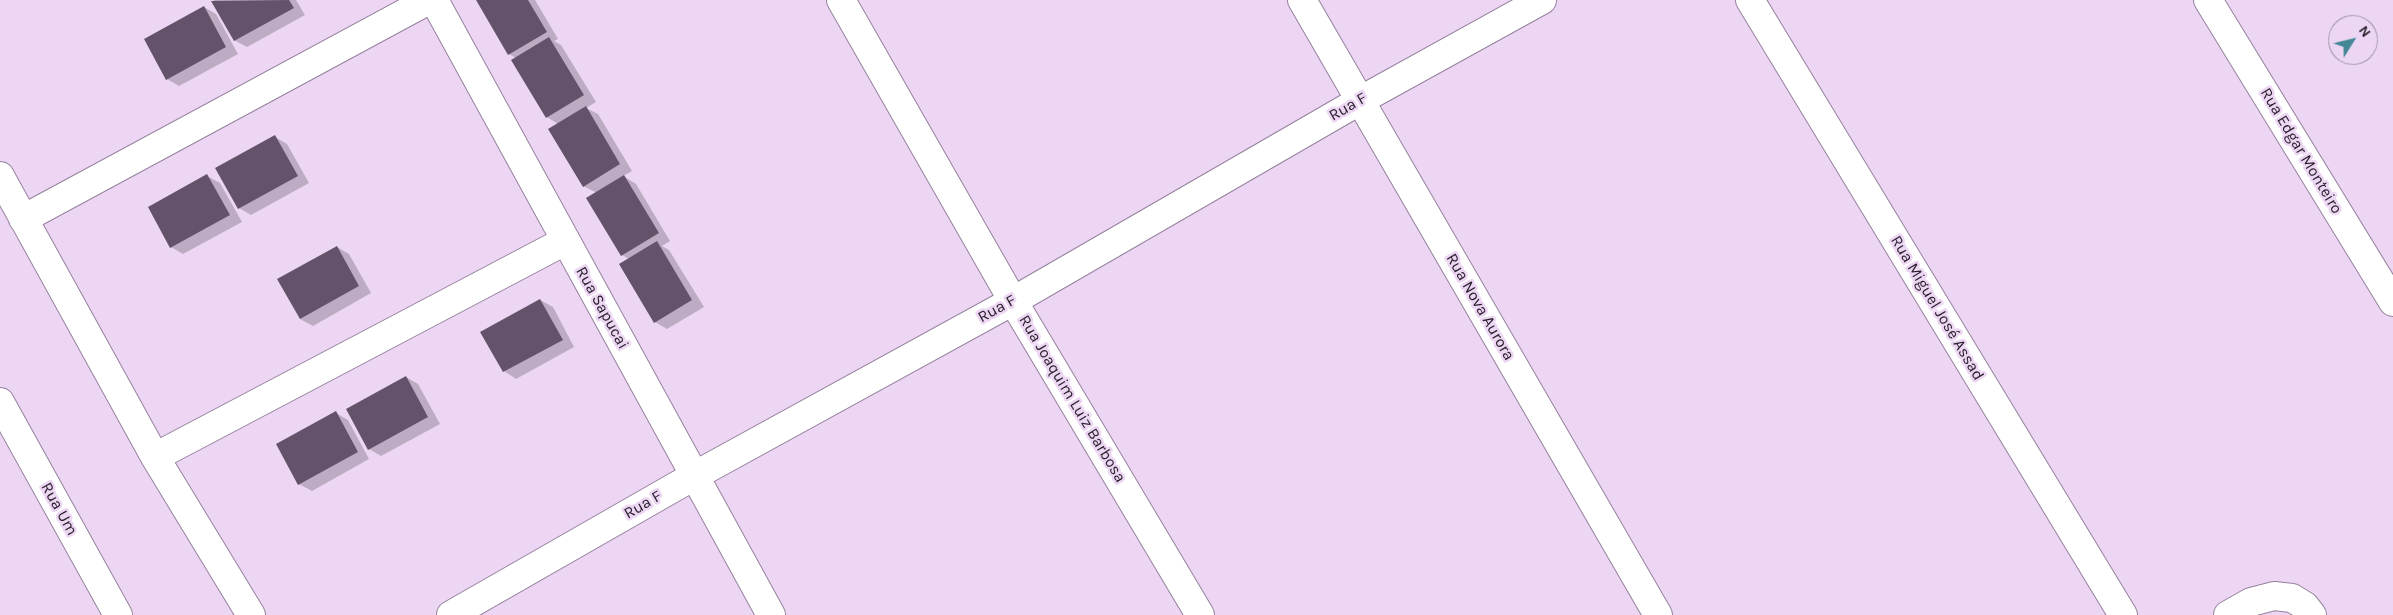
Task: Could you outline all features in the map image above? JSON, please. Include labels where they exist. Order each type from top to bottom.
[{"type":"street","points":[[23,219],[429,0]]},
{"type":"street","name":"Rua Sapucai","points":[[434,0],[771,615]]},
{"type":"street","name":"Rua Joaquim Luiz Barbosa","points":[[841,0],[1014,301],[1200,615]]},
{"type":"street","name":"Rua Nova Aurora","points":[[1302,0],[1658,615]]},
{"type":"street","name":"Rua F","points":[[450,615],[694,476],[1014,301],[1361,100],[1542,0]]},
{"type":"street","name":"Rua Miguel José Assad","points":[[1750,0],[2123,615]]},
{"type":"street","name":"Rua Edgar Monteiro","points":[[2208,0],[2393,302]]},
{"type":"street","points":[[0,176],[154,457],[251,615]]},
{"type":"street","points":[[154,457],[565,240]]},
{"type":"street","name":"Rua Um","points":[[0,402],[118,615]]},
{"type":"street","points":[[2239,608],[2274,596],[2292,598],[2305,606],[2312,615]]},
{"type":"building","points":[[289,0],[294,8],[234,41],[211,1]]},
{"type":"building","points":[[476,0],[528,0],[547,32],[508,55]]},
{"type":"building","points":[[204,6],[226,47],[166,80],[144,39]]},
{"type":"building","points":[[549,37],[584,95],[546,118],[511,60]]},
{"type":"building","points":[[586,106],[620,164],[583,187],[548,129]]},
{"type":"building","points":[[275,135],[298,176],[238,209],[215,168]]},
{"type":"building","points":[[207,174],[230,215],[170,248],[148,207]]},
{"type":"building","points":[[624,175],[659,233],[621,256],[586,198]]},
{"type":"building","points":[[657,241],[692,300],[654,323],[619,264]]},
{"type":"building","points":[[337,246],[359,286],[300,319],[277,279]]},
{"type":"building","points":[[540,299],[563,340],[503,372],[480,332]]},
{"type":"building","points":[[406,376],[428,417],[368,450],[346,409]]},
{"type":"building","points":[[336,411],[358,452],[298,485],[276,444]]}]
